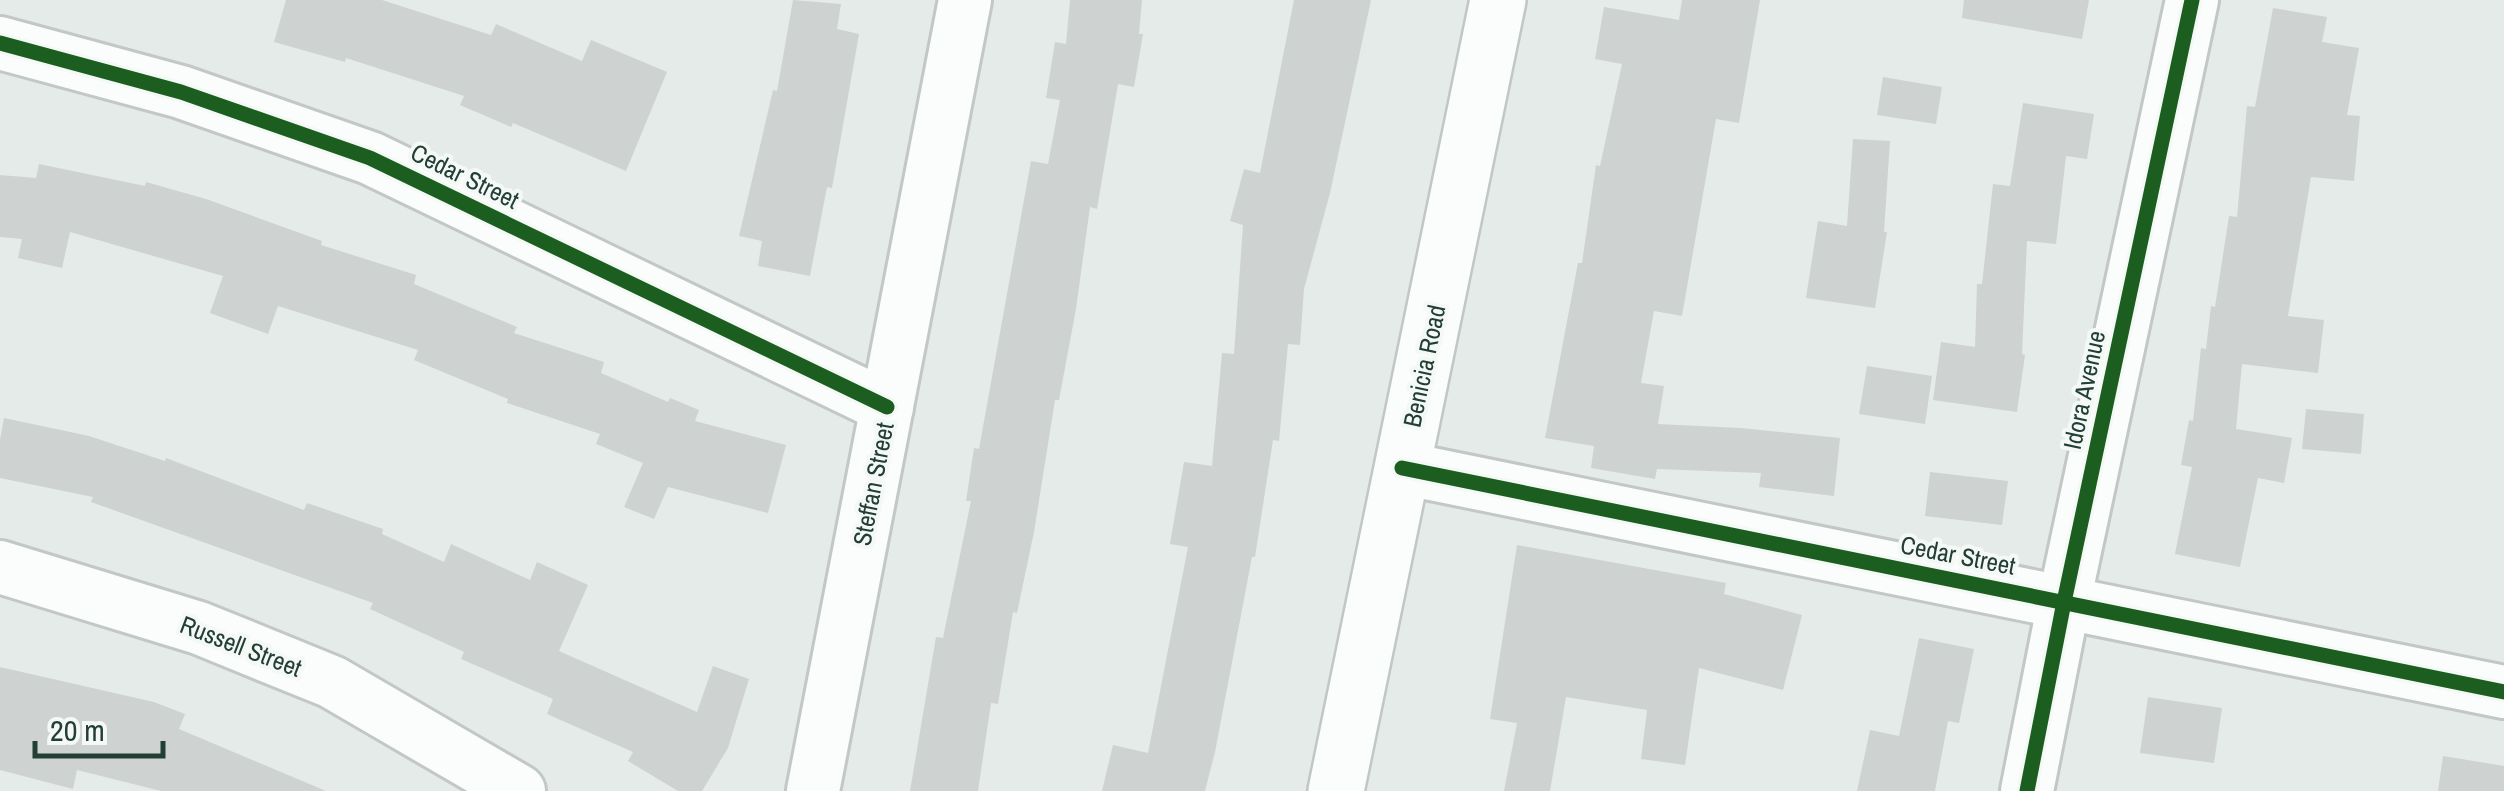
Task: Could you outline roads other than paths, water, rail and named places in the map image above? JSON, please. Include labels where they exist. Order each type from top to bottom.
[{"type":"main road","name":"Benicia Road","points":[[1336,791],[1498,0]]},
{"type":"street","name":"Steffan Street","points":[[813,791],[964,0]]},
{"type":"street","name":"Idora Avenue","points":[[2027,791],[2192,0]]},
{"type":"street","name":"Cedar Street","points":[[0,43],[181,92],[370,158],[888,407]]},
{"type":"street","name":"Cedar Street","points":[[1402,468],[2504,692]]},
{"type":"street","name":"Russell Street","points":[[0,567],[199,628],[332,682],[519,791]]}]
